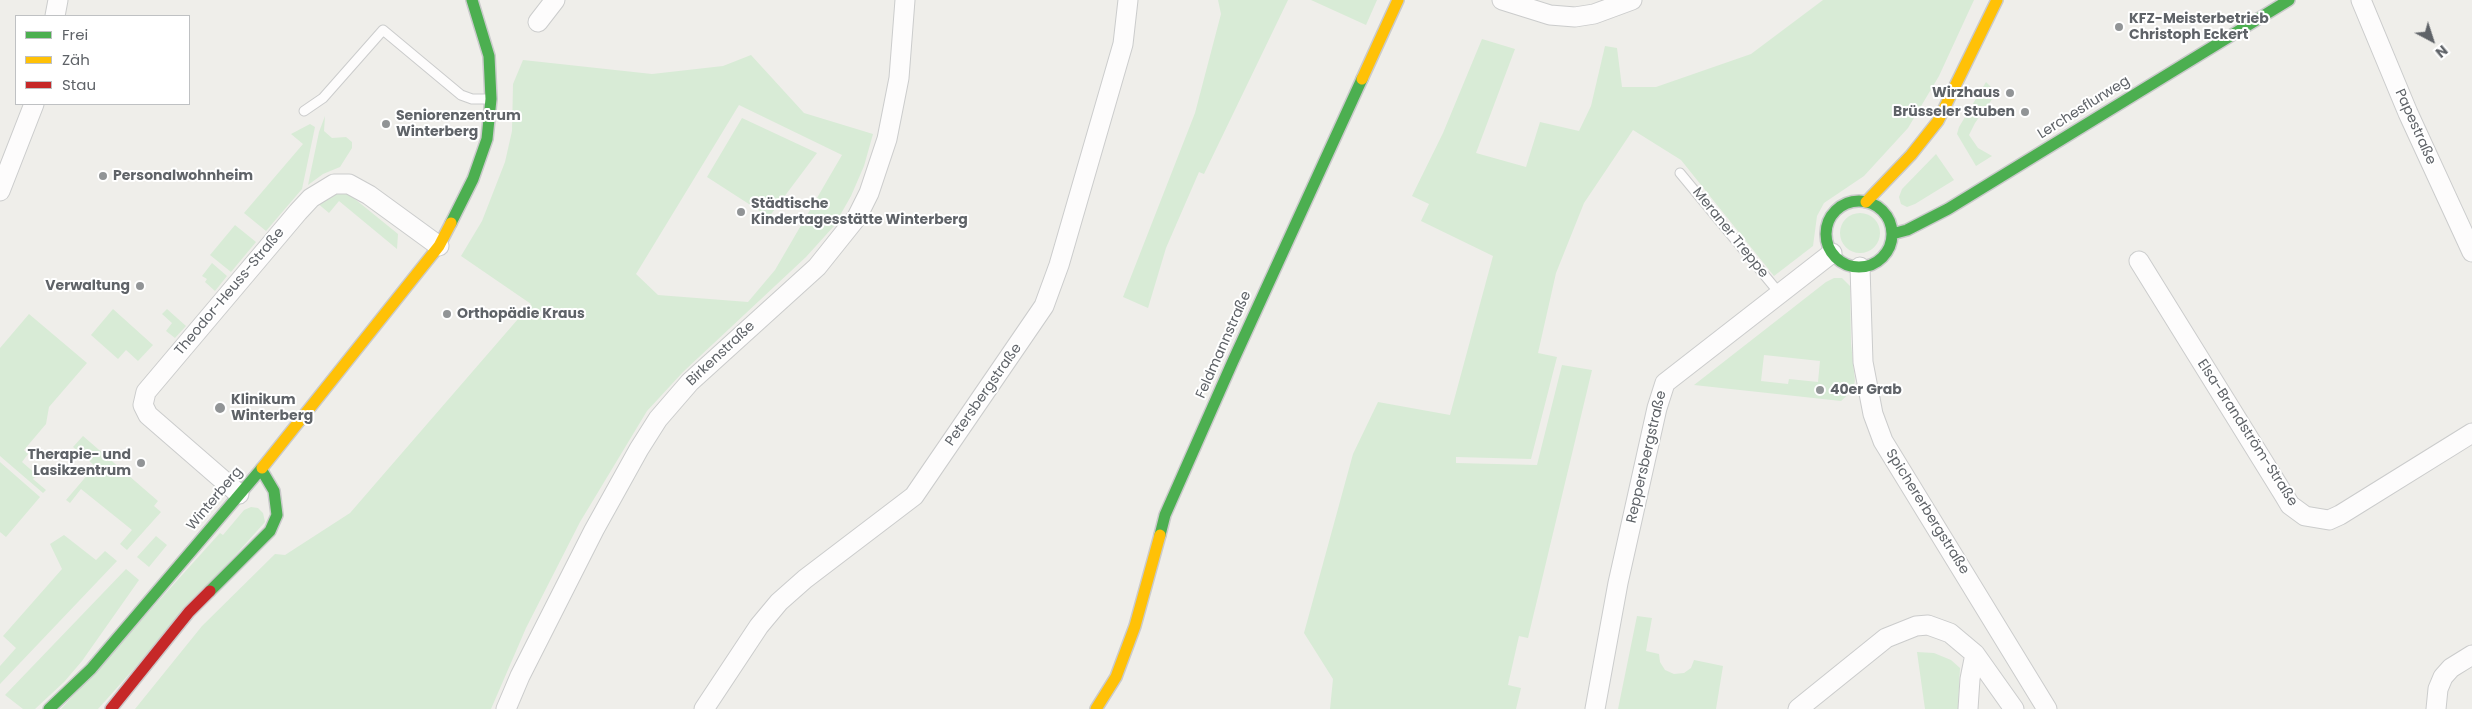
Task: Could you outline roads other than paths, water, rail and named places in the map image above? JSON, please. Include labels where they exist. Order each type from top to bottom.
[{"type":"street","points":[[55,15],[58,0]]},
{"type":"street","points":[[260,469],[439,246],[457,213],[487,139],[491,100],[489,56],[483,31],[472,0]]},
{"type":"street","points":[[538,22],[554,0]]},
{"type":"street","name":"Birkenstraße","points":[[506,709],[520,676],[586,547],[622,479],[658,419],[690,382],[817,267],[857,217],[869,193],[887,139],[899,78],[905,0]]},
{"type":"street","name":"Petersbergstraße","points":[[704,709],[759,626],[779,602],[805,579],[914,496],[1044,306],[1059,265],[1124,44],[1128,0]]},
{"type":"street","name":"Feldmannstraße","points":[[1096,709],[1116,677],[1135,626],[1165,515],[1233,361],[1398,0]]},
{"type":"street","points":[[1502,0],[1550,16],[1576,18],[1632,0]]},
{"type":"street","points":[[1866,202],[1912,155],[1938,120],[1957,85],[1997,0]]},
{"type":"street","name":"Lerchesflurweg","points":[[1892,234],[1907,230],[1948,209],[2289,0]]},
{"type":"street","name":"Papestraße","points":[[2361,0],[2408,112],[2472,252]]},
{"type":"street","points":[[0,191],[34,105]]},
{"type":"street","name":"Theodor-Heuss-Straße","points":[[239,494],[148,415],[143,405],[146,392],[298,212],[311,198],[334,184],[349,184],[370,196],[439,246]]},
{"type":"street","points":[[1854,201],[1874,205],[1887,217],[1892,234],[1891,242],[1882,257],[1860,267],[1844,264],[1832,253],[1826,238],[1827,226],[1833,214],[1842,205],[1854,201]]},
{"type":"street","name":"Reppersbergstraße","points":[[1595,709],[1617,591],[1661,392],[1665,383],[1832,253]]},
{"type":"street","name":"Elsa-Brandström-Straße","points":[[2139,261],[2290,505],[2305,516],[2319,520],[2329,520],[2340,515],[2472,433]]},
{"type":"street","name":"Spichererbergstraße","points":[[1860,267],[1863,362],[1873,414],[1883,441],[2046,709]]},
{"type":"street","name":"Winterberg","points":[[49,709],[91,668],[260,469],[274,491],[277,503],[277,515],[270,531],[189,612],[110,709]]},
{"type":"street","points":[[1798,709],[1886,638],[1916,626],[1928,625],[1939,627],[1955,636],[1975,654],[2014,709]]},
{"type":"street","points":[[1968,709],[1970,679],[1975,654]]},
{"type":"street","points":[[2436,709],[2438,689],[2443,677],[2451,668],[2472,655]]},
{"type":"lane","points":[[304,111],[323,98],[383,30],[461,95],[472,99],[491,100]]},
{"type":"lane","name":"Meraner Treppe","points":[[1680,173],[1780,295]]},
{"type":"place","name":"KFZ-Meisterbetrieb Christoph Eckert","points":[[2119,27]]},
{"type":"place","name":"Wirzhaus","points":[[2010,93]]},
{"type":"place","name":"Brüsseler Stuben","points":[[2025,112]]},
{"type":"place","name":"Seniorenzentrum Winterberg","points":[[386,124]]},
{"type":"place","name":"Personalwohnheim","points":[[103,176]]},
{"type":"place","name":"Städtische Kindertagesstätte Winterberg","points":[[741,212]]},
{"type":"place","name":"Verwaltung","points":[[140,286]]},
{"type":"place","name":"Orthopädie Kraus","points":[[447,314]]},
{"type":"place","name":"40er Grab","points":[[1820,390]]},
{"type":"place","name":"Klinikum Winterberg","points":[[220,408]]},
{"type":"place","name":"Therapie- und Lasikzentrum","points":[[141,463]]}]
